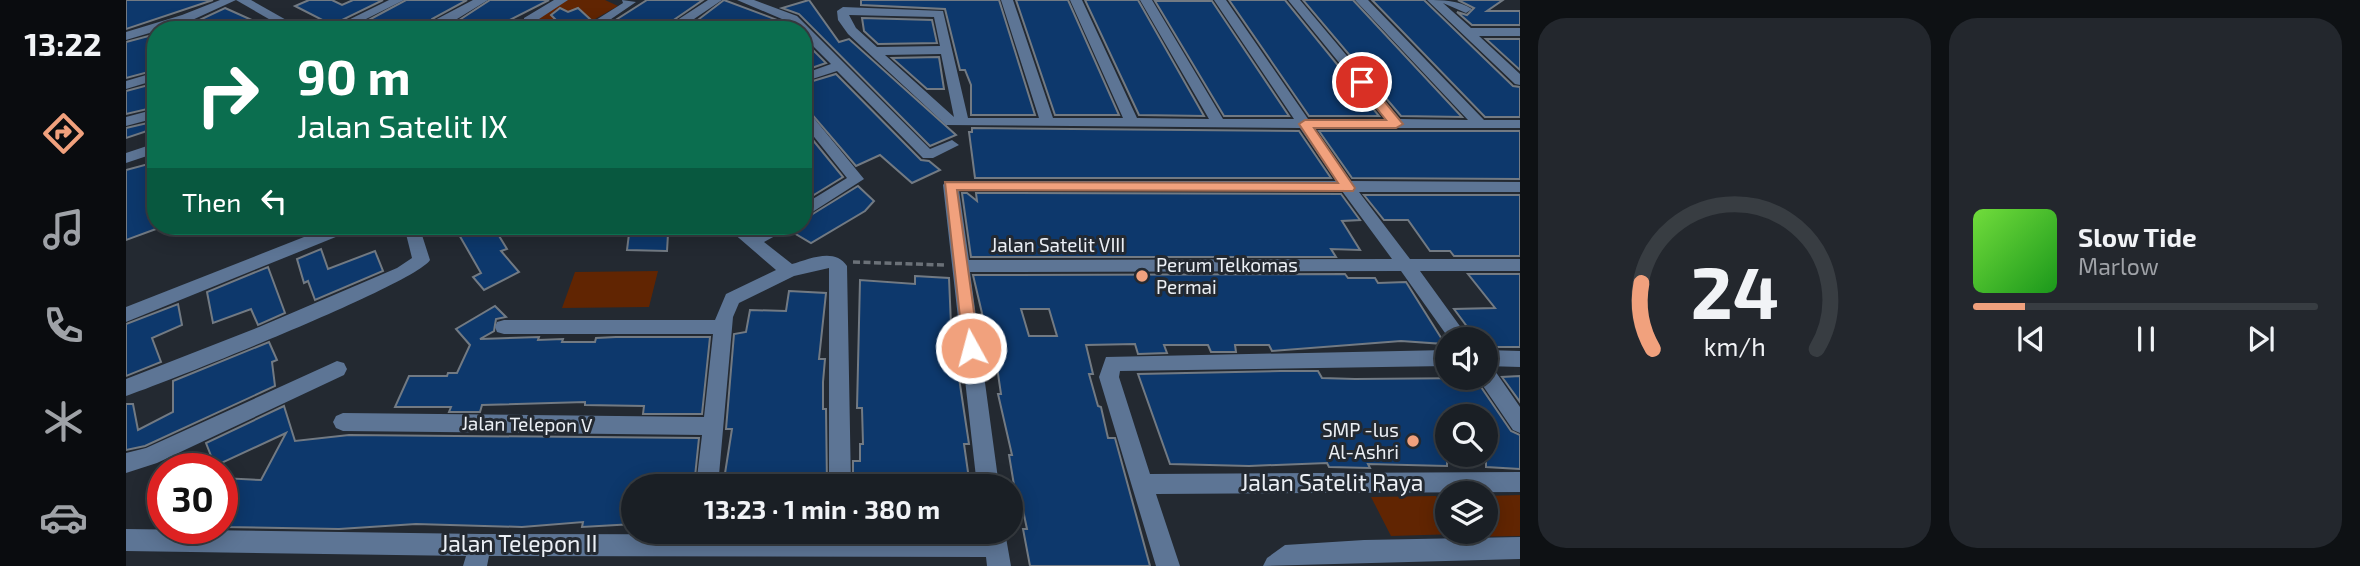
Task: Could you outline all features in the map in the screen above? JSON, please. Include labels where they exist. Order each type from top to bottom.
[{"type":"street","points":[[177,21],[230,0]]},
{"type":"street","points":[[242,0],[281,21]]},
{"type":"street","points":[[353,21],[398,0]]},
{"type":"street","points":[[443,21],[482,0]]},
{"type":"street","points":[[529,21],[562,0]]},
{"type":"street","points":[[601,21],[627,5],[630,2],[628,0]]},
{"type":"street","points":[[681,21],[716,0]]},
{"type":"street","points":[[743,0],[795,21]]},
{"type":"street","points":[[774,11],[790,0]]},
{"type":"street","points":[[1007,0],[1047,122]]},
{"type":"street","points":[[1076,0],[1132,122]]},
{"type":"street","points":[[1146,0],[1218,122]]},
{"type":"street","points":[[1220,0],[1348,188],[1452,327]]},
{"type":"street","points":[[1294,0],[1396,124]]},
{"type":"street","points":[[1361,0],[1481,125]]},
{"type":"street","points":[[1433,0],[1518,77]]},
{"type":"street","points":[[1446,0],[1466,9]]},
{"type":"street","points":[[962,122],[942,17],[936,13],[843,11],[844,20],[852,31],[951,122],[1520,124]]},
{"type":"street","points":[[684,19],[689,21]]},
{"type":"street","points":[[126,36],[147,30]]},
{"type":"street","points":[[1468,32],[1520,32]]},
{"type":"street","points":[[812,38],[928,155],[952,145]]},
{"type":"street","points":[[874,51],[948,50]]},
{"type":"street","points":[[812,75],[839,66]]},
{"type":"street","points":[[126,85],[147,79]]},
{"type":"street","points":[[126,122],[147,116]]},
{"type":"street","points":[[812,125],[856,177],[844,190],[812,208]]},
{"type":"street","points":[[126,158],[147,151]]},
{"type":"street","points":[[986,474],[949,186],[1520,187]]},
{"type":"street","points":[[126,315],[325,235]]},
{"type":"street","points":[[126,388],[266,332],[403,272],[421,260],[414,235]]},
{"type":"street","points":[[744,235],[789,271]]},
{"type":"street","points":[[752,241],[763,235]]},
{"type":"street","points":[[708,474],[727,307],[739,294],[789,271],[822,261],[834,262],[838,266],[840,474]]},
{"type":"street","name":"Jalan Satelit VIII","points":[[960,266],[1520,265]]},
{"type":"street","points":[[504,327],[723,327]]},
{"type":"street","points":[[1168,566],[1111,386],[1109,368],[1113,363],[1435,358]]},
{"type":"street","points":[[1498,358],[1520,359]]},
{"type":"street","points":[[126,463],[150,456],[337,369]]},
{"type":"street","points":[[1497,390],[1520,424]]},
{"type":"street","name":"Jalan Telepon V","points":[[342,422],[712,426]]},
{"type":"street","name":"Jalan Satelit Raya","points":[[1143,484],[1520,482]]},
{"type":"street","name":"Jalan Telepon II","points":[[126,540],[478,556],[628,544]]},
{"type":"street","name":"Jalan Telepon II","points":[[928,544],[997,548]]},
{"type":"street","points":[[1275,566],[1285,556],[1520,548]]},
{"type":"path","points":[[834,262],[960,266]]},
{"type":"shaded area","points":[[567,0],[605,0],[618,6],[591,21],[531,20]]},
{"type":"shaded area","points":[[658,271],[649,307],[562,308],[575,272]]},
{"type":"shaded area","points":[[1520,495],[1520,536],[1498,536],[1498,496]]},
{"type":"shaded area","points":[[1435,496],[1435,535],[1391,536],[1371,497]]},
{"type":"building","points":[[126,0],[213,0],[147,21],[126,29]]},
{"type":"building","points":[[309,0],[332,0],[342,5],[353,0],[383,0],[340,21],[324,21],[295,6]]},
{"type":"building","points":[[406,0],[467,0],[431,21],[367,21]]},
{"type":"building","points":[[490,0],[549,0],[508,21],[458,21]]},
{"type":"building","points":[[647,0],[703,0],[672,21],[614,21]]},
{"type":"building","points":[[724,0],[780,21],[703,21],[699,19]]},
{"type":"building","points":[[809,0],[839,42],[849,39],[956,135],[930,146],[812,27],[812,21],[806,21],[799,14],[782,8]]},
{"type":"building","points":[[861,0],[999,0],[1035,115],[971,115],[971,85],[965,70],[960,70],[945,9],[861,5]]},
{"type":"building","points":[[1016,0],[1068,0],[1119,115],[1055,115]]},
{"type":"building","points":[[1085,0],[1138,0],[1204,116],[1139,115]]},
{"type":"building","points":[[1229,0],[1285,0],[1379,116],[1309,116]]},
{"type":"building","points":[[1303,0],[1353,0],[1462,117],[1401,116]]},
{"type":"building","points":[[1372,0],[1424,0],[1513,86],[1520,87],[1520,117],[1485,117]]},
{"type":"building","points":[[1458,0],[1503,0],[1487,11],[1520,11],[1520,25],[1472,25],[1457,12],[1467,15],[1474,8]]},
{"type":"building","points":[[1155,1],[1212,1],[1289,116],[1224,116]]},
{"type":"building","points":[[225,8],[254,21],[197,21]]},
{"type":"building","points":[[560,8],[568,12],[578,8],[591,20],[557,21],[551,15]]},
{"type":"building","points":[[862,18],[932,20],[937,43],[878,44],[864,31]]},
{"type":"building","points":[[147,36],[147,72],[126,78],[126,42]]},
{"type":"building","points":[[1486,39],[1520,39],[1520,70]]},
{"type":"building","points":[[812,49],[826,63],[812,68]]},
{"type":"building","points":[[939,57],[944,89],[927,89],[892,58]]},
{"type":"building","points":[[836,74],[921,160],[929,161],[940,170],[912,183],[880,155],[856,166],[812,115],[812,81]]},
{"type":"building","points":[[147,85],[147,109],[126,114],[126,91]]},
{"type":"building","points":[[147,123],[147,131],[126,138],[126,128]]},
{"type":"building","points":[[972,128],[1299,131],[1331,178],[975,178],[969,132],[972,132]]},
{"type":"building","points":[[1319,131],[1520,131],[1520,179],[1352,178]]},
{"type":"building","points":[[812,139],[843,177],[812,196]]},
{"type":"building","points":[[147,164],[147,232],[126,240],[126,170]]},
{"type":"building","points":[[858,186],[874,201],[865,211],[811,243],[797,235],[812,235],[812,214]]},
{"type":"building","points":[[962,193],[967,193],[977,201],[976,193],[1341,194],[1360,220],[1342,221],[1360,250],[1331,249],[1336,257],[971,257]]},
{"type":"building","points":[[1364,195],[1520,195],[1520,256],[1454,256],[1450,251],[1430,251],[1408,220],[1384,220]]},
{"type":"building","points":[[459,235],[498,235],[507,249],[501,251],[519,272],[484,290],[473,277],[481,273]]},
{"type":"building","points":[[629,235],[668,235],[667,251],[627,250]]},
{"type":"building","points":[[321,249],[328,269],[375,251],[383,271],[315,300],[308,281],[304,283],[297,259]]},
{"type":"building","points":[[268,267],[285,313],[258,325],[251,309],[213,323],[207,292]]},
{"type":"building","points":[[1345,274],[1348,278],[1375,278],[1378,283],[1406,282],[1435,328],[1435,343],[1401,341],[1272,351],[1269,345],[1235,345],[1236,352],[1211,352],[1208,345],[1164,345],[1167,353],[1138,354],[1135,344],[1086,345],[1093,374],[1089,374],[1098,406],[1101,407],[1108,438],[1115,438],[1150,566],[1030,566],[1023,529],[1027,529],[1023,510],[1023,474],[1012,474],[1009,455],[1012,455],[998,394],[1001,394],[996,360],[993,360],[973,275]],"holes":[[[1021,309],[1049,309],[1057,336],[1029,336]]]},
{"type":"building","points":[[1468,274],[1520,274],[1520,347],[1498,347],[1498,327],[1467,327],[1454,309],[1495,308]]},
{"type":"building","points":[[915,276],[949,278],[951,325],[969,444],[964,444],[968,474],[853,474],[853,461],[860,461],[860,444],[863,444],[862,408],[857,408],[860,280],[915,284]]},
{"type":"building","points":[[789,291],[826,293],[819,359],[825,359],[823,409],[826,409],[827,474],[725,474],[732,429],[726,429],[734,334],[746,332],[750,310],[786,311]]},
{"type":"building","points":[[178,304],[182,325],[152,338],[161,362],[126,376],[126,324]]},
{"type":"building","points":[[495,306],[506,317],[496,319],[494,331],[480,339],[539,337],[538,340],[595,342],[596,338],[616,337],[710,337],[702,414],[643,414],[644,406],[585,405],[585,402],[482,405],[480,412],[449,412],[451,407],[395,407],[409,376],[447,376],[448,373],[457,373],[470,345],[456,329]]},
{"type":"building","points":[[269,342],[277,360],[272,362],[275,386],[145,446],[126,450],[126,404],[133,404],[138,430],[173,412],[173,381]]},
{"type":"building","points":[[1318,371],[1322,378],[1435,378],[1435,390],[1483,390],[1493,404],[1435,404],[1435,466],[1368,464],[1370,468],[1329,467],[1327,463],[1249,466],[1170,464],[1138,374]]},
{"type":"building","points":[[1520,376],[1520,402],[1502,377]]},
{"type":"building","points":[[284,406],[295,441],[349,435],[699,438],[695,474],[621,474],[621,525],[582,527],[583,522],[522,527],[416,524],[339,529],[238,527],[238,479],[261,480],[286,433],[238,455],[238,453],[210,453],[206,443]]},
{"type":"building","points":[[1498,412],[1511,431],[1520,435],[1520,469],[1486,467],[1498,467]]},
{"type":"place","name":"Perum Telkomas Permai","points":[[1142,276]]},
{"type":"place","name":"SMP -lus Al-Ashri","points":[[1413,441]]},
{"type":"route","points":[[971,348],[950,185],[1348,188],[1305,124],[1396,124],[1362,82]]}]
